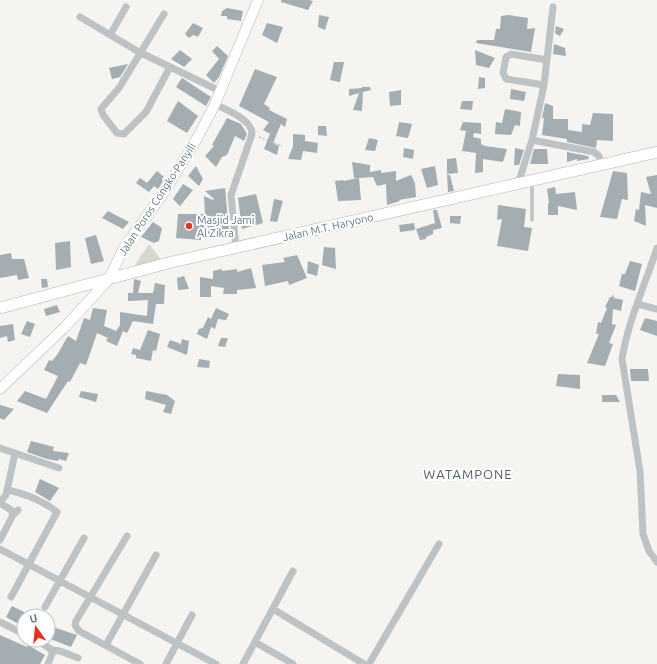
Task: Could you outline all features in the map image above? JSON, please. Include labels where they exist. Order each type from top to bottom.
[{"type":"highway","name":"Jalan M.T. Haryono","points":[[0,308],[109,278],[657,152]]},
{"type":"main road","name":"Jalan Poros Congko-Panyili","points":[[0,389],[65,327],[109,278],[123,249],[188,154],[215,104],[258,0]]},
{"type":"street","points":[[110,35],[126,7]]},
{"type":"street","points":[[518,184],[532,140],[544,85],[553,7]]},
{"type":"street","points":[[164,14],[139,52],[119,88],[101,109],[103,115],[117,133],[124,134],[143,116],[170,68]]},
{"type":"street","points":[[80,17],[139,52],[220,91]]},
{"type":"street","points":[[544,85],[506,79],[503,73],[506,57],[511,54],[547,60]]},
{"type":"street","points":[[215,104],[248,124],[252,130],[252,134],[231,195],[236,248]]},
{"type":"street","points":[[532,140],[594,152],[600,156],[602,165]]},
{"type":"street","points":[[657,248],[624,344],[622,367],[635,434],[640,471],[644,538],[648,551],[657,562]]},
{"type":"street","points":[[637,304],[657,308]]},
{"type":"street","points":[[0,448],[59,468]]},
{"type":"street","points":[[0,540],[15,512],[0,502],[8,490],[14,458]]},
{"type":"street","points":[[8,490],[24,493],[46,503],[58,512],[11,597]]},
{"type":"street","points":[[127,536],[75,625],[78,631],[140,664]]},
{"type":"street","points":[[46,607],[84,538]]},
{"type":"street","points":[[369,664],[439,544]]},
{"type":"street","points":[[0,549],[216,664]]},
{"type":"street","points":[[106,646],[156,555]]},
{"type":"street","points":[[243,664],[294,571]]},
{"type":"street","points":[[273,609],[364,664]]},
{"type":"street","points":[[166,664],[192,615]]},
{"type":"street","points":[[0,622],[16,630]]},
{"type":"street","points":[[255,642],[294,664]]},
{"type":"street","points":[[49,648],[78,658]]},
{"type":"street","points":[[48,664],[52,650]]},
{"type":"lane","points":[[532,181],[532,220]]},
{"type":"path","points":[[252,134],[282,146]]},
{"type":"shaded area","points":[[149,244],[162,261],[133,268]]},
{"type":"building","points":[[281,0],[313,1],[308,10],[281,2]]},
{"type":"building","points":[[227,8],[243,11],[241,21],[227,19],[227,16],[221,16],[222,11]]},
{"type":"building","points":[[319,15],[329,17],[325,30],[318,27]]},
{"type":"building","points":[[509,15],[528,18],[527,29],[535,28],[531,52],[476,43],[477,40],[494,40],[496,29],[500,29],[501,16]]},
{"type":"building","points":[[193,23],[203,28],[198,37],[193,35],[189,38],[185,34]]},
{"type":"building","points":[[267,23],[283,27],[277,43],[262,35]]},
{"type":"building","points":[[556,26],[564,29],[560,36],[555,33]]},
{"type":"building","points":[[554,44],[565,48],[566,56],[553,54]]},
{"type":"building","points":[[217,46],[228,56],[219,77],[214,83],[206,75],[219,59],[212,51]]},
{"type":"building","points":[[180,50],[192,59],[184,67],[171,59]]},
{"type":"building","points":[[475,50],[495,58],[489,68],[476,65]]},
{"type":"building","points":[[334,62],[344,62],[340,82],[330,80]]},
{"type":"building","points":[[128,64],[120,77],[112,79],[109,68]]},
{"type":"building","points":[[255,69],[277,77],[264,104],[270,108],[269,110],[287,119],[285,127],[281,124],[273,143],[279,146],[277,155],[264,149],[270,134],[263,130],[269,122],[239,106]]},
{"type":"building","points":[[479,77],[485,78],[485,88],[478,89]]},
{"type":"building","points":[[182,78],[211,97],[206,106],[176,87]]},
{"type":"building","points":[[362,86],[370,87],[371,90],[363,92],[362,111],[353,110],[359,93],[349,96],[349,89],[362,88]]},
{"type":"building","points":[[511,89],[526,92],[524,101],[510,99]]},
{"type":"building","points":[[401,90],[401,105],[390,106],[389,92]]},
{"type":"building","points":[[178,101],[198,116],[187,133],[167,121]]},
{"type":"building","points":[[462,101],[473,101],[472,110],[460,109]]},
{"type":"building","points":[[545,103],[553,106],[553,119],[568,119],[568,130],[582,132],[582,124],[590,125],[593,113],[613,114],[613,141],[597,140],[596,148],[567,142],[567,139],[542,135],[544,118],[542,118]]},
{"type":"building","points":[[505,109],[521,112],[520,126],[515,125],[511,135],[495,134],[496,122],[502,123]]},
{"type":"building","points":[[227,118],[241,124],[247,134],[244,141],[235,136],[227,155],[222,157],[216,167],[205,156],[214,146],[212,145]]},
{"type":"building","points":[[399,122],[412,124],[408,138],[396,136]]},
{"type":"building","points":[[463,122],[481,123],[481,134],[474,133],[473,137],[481,139],[481,144],[485,146],[507,149],[503,162],[483,159],[483,172],[475,173],[476,153],[462,151],[466,131],[460,130]]},
{"type":"building","points":[[318,126],[326,126],[327,136],[318,135]]},
{"type":"building","points":[[293,134],[305,135],[305,141],[318,143],[317,153],[303,151],[301,160],[288,159],[293,146]]},
{"type":"building","points":[[369,138],[378,140],[375,151],[365,150]]},
{"type":"building","points":[[404,148],[414,150],[413,159],[403,157]]},
{"type":"building","points":[[515,148],[524,150],[519,165],[514,165]]},
{"type":"building","points":[[534,149],[547,149],[548,164],[530,164]]},
{"type":"building","points":[[567,152],[588,156],[589,159],[577,161],[577,159],[567,162]]},
{"type":"building","points":[[456,158],[458,173],[447,174],[447,159]]},
{"type":"building","points":[[352,162],[370,165],[370,172],[381,170],[381,173],[396,171],[396,181],[411,175],[415,183],[416,197],[399,200],[400,201],[387,205],[386,184],[377,186],[373,177],[359,178],[361,200],[338,201],[335,181],[358,178],[354,178]]},
{"type":"building","points":[[196,166],[203,179],[199,186],[188,176]]},
{"type":"building","points":[[435,166],[438,185],[427,188],[421,169]]},
{"type":"building","points":[[157,171],[165,178],[158,189],[154,186],[149,192],[136,183],[140,178],[147,183]]},
{"type":"building","points":[[613,171],[627,173],[628,200],[622,199],[617,219],[600,217]]},
{"type":"building","points":[[447,175],[450,175],[454,191],[448,192]]},
{"type":"building","points":[[657,175],[657,208],[645,205],[646,226],[634,221],[636,209],[639,210],[641,192],[651,194],[646,177]]},
{"type":"building","points":[[183,184],[193,190],[180,206],[173,199]]},
{"type":"building","points":[[555,187],[556,194],[575,192],[577,210],[558,206],[558,215],[548,215],[549,203],[547,189]]},
{"type":"building","points":[[225,188],[229,231],[201,235],[201,240],[176,238],[178,214],[205,214],[204,196],[213,200],[214,199],[205,191]]},
{"type":"building","points":[[256,194],[263,223],[242,229],[238,198]]},
{"type":"building","points":[[274,199],[283,201],[277,222],[270,221]]},
{"type":"building","points":[[498,205],[526,209],[524,227],[532,228],[528,251],[497,246],[502,219],[497,220]]},
{"type":"building","points":[[433,210],[437,210],[442,228],[433,230],[433,234],[426,237],[426,239],[420,240],[416,229],[435,223]]},
{"type":"building","points":[[108,211],[129,222],[123,229],[102,218]]},
{"type":"building","points":[[450,216],[461,216],[460,224],[450,223]]},
{"type":"building","points":[[153,222],[162,228],[159,241],[154,243],[141,237]]},
{"type":"building","points":[[414,223],[415,230],[400,232],[399,225]]},
{"type":"building","points":[[96,235],[104,261],[91,264],[85,238]]},
{"type":"building","points":[[70,241],[71,267],[56,270],[55,243]]},
{"type":"building","points":[[324,247],[335,248],[336,269],[322,265]]},
{"type":"building","points":[[11,253],[12,259],[24,259],[29,278],[18,280],[17,275],[0,278],[0,255]]},
{"type":"building","points":[[297,255],[307,278],[289,285],[288,281],[265,286],[262,265],[285,262],[283,258]]},
{"type":"building","points":[[308,261],[319,265],[317,276],[307,273]]},
{"type":"building","points":[[630,261],[642,264],[635,291],[619,286],[622,274],[625,274]]},
{"type":"building","points":[[251,268],[256,288],[237,290],[237,294],[223,294],[224,288],[211,286],[211,297],[200,297],[200,277],[213,279],[213,271],[222,269],[222,271],[237,269],[237,272]]},
{"type":"building","points":[[184,276],[189,289],[178,290],[177,278]]},
{"type":"building","points":[[41,279],[47,279],[48,287],[42,288]]},
{"type":"building","points":[[134,279],[141,281],[138,293],[153,293],[155,283],[165,285],[164,304],[156,304],[153,324],[133,321],[127,333],[123,331],[117,346],[106,341],[108,338],[97,333],[86,365],[80,363],[70,382],[68,381],[47,413],[17,401],[25,391],[46,399],[58,376],[44,370],[49,360],[52,361],[57,355],[68,336],[76,341],[84,318],[90,320],[93,308],[107,310],[104,326],[116,331],[120,325],[120,312],[147,316],[148,300],[128,301],[128,293],[133,293]]},
{"type":"building","points":[[613,294],[614,298],[623,300],[621,311],[613,309],[612,324],[616,325],[609,343],[613,344],[605,366],[587,363],[599,334],[596,334],[598,322],[601,323],[607,308],[605,307]]},
{"type":"building","points":[[57,305],[60,312],[46,316],[44,309]]},
{"type":"building","points":[[216,308],[229,314],[226,320],[218,319],[215,329],[211,327],[207,339],[197,334],[199,329],[203,328],[208,317],[211,319]]},
{"type":"building","points":[[645,318],[657,321],[657,336],[640,330]]},
{"type":"building","points":[[27,321],[35,324],[30,337],[21,334]]},
{"type":"building","points":[[13,324],[15,340],[8,342],[7,336],[0,338],[0,326]]},
{"type":"building","points":[[148,330],[160,334],[156,351],[153,350],[151,361],[136,358],[136,355],[131,354],[133,348],[140,350]]},
{"type":"building","points":[[221,338],[228,338],[225,347],[218,346]]},
{"type":"building","points":[[182,339],[189,341],[187,355],[167,347],[170,340],[181,344]]},
{"type":"building","points":[[199,359],[210,361],[209,368],[197,367]]},
{"type":"building","points":[[630,369],[648,369],[649,381],[631,381]]},
{"type":"building","points":[[558,374],[580,375],[580,389],[556,386]]},
{"type":"building","points":[[81,391],[98,394],[96,402],[79,397]]},
{"type":"building","points":[[146,391],[167,395],[175,401],[171,414],[163,412],[166,405],[145,399]]},
{"type":"building","points":[[602,395],[616,395],[620,402],[602,402]]},
{"type":"building","points":[[0,405],[14,409],[4,420],[0,418]]},
{"type":"building","points":[[31,441],[54,447],[53,451],[69,453],[66,461],[59,459],[58,461],[47,459],[27,452]]},
{"type":"building","points":[[40,479],[59,488],[50,501],[35,492]]},
{"type":"building","points":[[12,606],[16,608],[16,623],[6,617]]},
{"type":"building","points":[[56,628],[77,635],[71,647],[56,641]]},
{"type":"building","points":[[0,635],[16,642],[16,648],[33,648],[45,655],[40,664],[0,664]]},
{"type":"place","name":"Masjid Jami Al Zikra","points":[[189,226]]},
{"type":"district","name":"WATAMPONE","points":[[468,474]]}]
